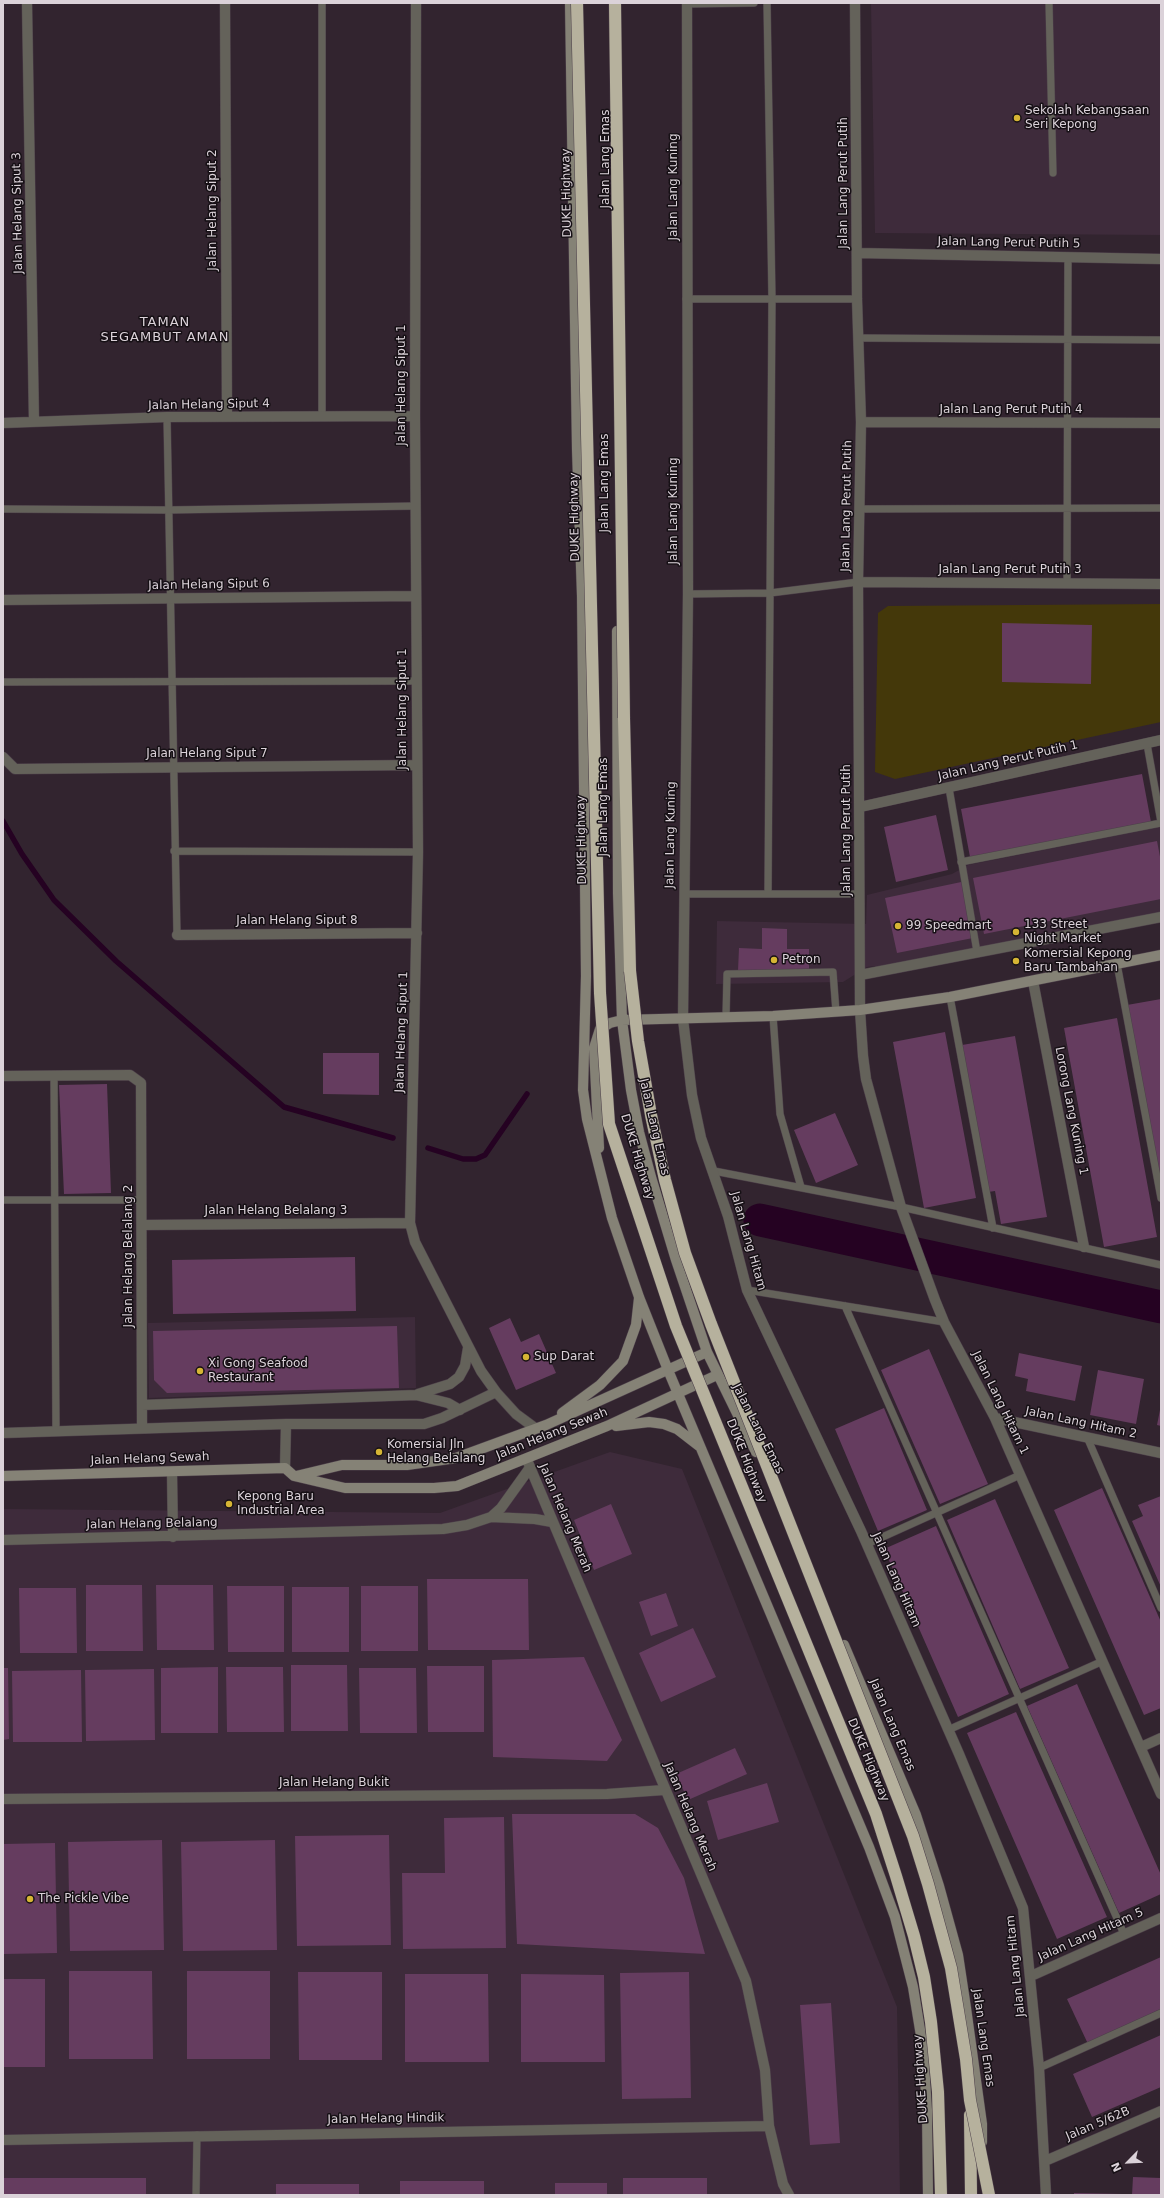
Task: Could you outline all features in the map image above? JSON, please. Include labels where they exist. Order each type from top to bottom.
[{"type":"highway","name":"DUKE Highway","points":[[577,3],[600,992],[609,1124],[676,1326],[876,1814],[896,1876],[922,1970],[930,2022],[938,2092],[941,2195]]},
{"type":"highway","name":"DUKE Highway","points":[[615,3],[625,742],[630,972],[638,1041],[665,1180],[686,1253],[711,1324],[913,1836],[928,1884],[951,1968],[966,2058],[970,2100],[971,2195]]},
{"type":"highway","points":[[970,2100],[989,2195]]},
{"type":"main road","name":"Jalan Lang Emas","points":[[570,3],[577,450],[582,596],[586,976],[582,1090],[587,1118],[612,1218],[639,1297],[678,1394],[866,1840],[895,1917],[914,1987],[923,2048],[927,2110],[928,2195]]},
{"type":"main road","name":"Jalan Lang Emas","points":[[620,3],[616,838],[622,1020],[630,1082],[639,1132],[676,1260],[707,1352],[717,1375],[763,1464],[846,1652],[916,1815],[937,1878],[958,1956],[974,2058],[982,2124],[983,2195]]},
{"type":"main road","points":[[601,1170],[594,1048],[600,1029],[622,1020],[773,1016],[860,1010],[950,997],[1161,956]]},
{"type":"main road","points":[[546,1425],[600,1385],[622,1361],[636,1325],[639,1297]]},
{"type":"main road","name":"Jalan Helang Sewah","points":[[294,1476],[342,1464],[407,1466],[456,1458],[546,1425],[707,1352]]},
{"type":"main road","name":"Jalan Helang Sewah","points":[[3,1476],[285,1468],[294,1476],[345,1488],[434,1488],[457,1486],[528,1464],[717,1375]]},
{"type":"main road","points":[[607,1426],[649,1422],[664,1424],[677,1430],[701,1447]]},
{"type":"street","name":"Jalan Helang Siput 3","points":[[27,3],[34,422]]},
{"type":"street","name":"Jalan Helang Siput 2","points":[[225,3],[227,417]]},
{"type":"street","name":"Jalan Helang Siput 1","points":[[416,3],[415,416],[416,765],[418,852],[410,1223],[415,1242],[468,1348],[496,1392],[516,1414],[535,1428]]},
{"type":"street","name":"Jalan Lang Kuning","points":[[683,1019],[688,594],[686,299],[687,3]]},
{"type":"street","name":"Jalan Lang Perut Putih","points":[[855,3],[857,299],[861,422],[858,582],[860,1010]]},
{"type":"street","name":"Jalan Lang Perut Putih 5","points":[[857,253],[1161,259]]},
{"type":"street","name":"Jalan Helang Siput 4","points":[[3,423],[167,417],[415,416]]},
{"type":"street","name":"Jalan Lang Perut Putih 4","points":[[861,422],[1161,423]]},
{"type":"street","name":"Jalan Lang Perut Putih 3","points":[[858,582],[1161,584]]},
{"type":"street","name":"Jalan Helang Siput 6","points":[[3,600],[416,596]]},
{"type":"street","name":"Jalan Lang Perut Putih 1","points":[[860,807],[1161,740]]},
{"type":"street","name":"Jalan Helang Siput 7","points":[[3,757],[15,769],[416,765]]},
{"type":"street","points":[[860,975],[1161,917]]},
{"type":"street","name":"Jalan Helang Siput 8","points":[[177,935],[417,933]]},
{"type":"street","name":"Lorong Lang Kuning 1","points":[[1033,981],[1084,1247]]},
{"type":"street","name":"Jalan Lang Hitam 1","points":[[860,1010],[866,1079],[901,1207],[935,1300],[944,1322],[995,1418],[1161,1794]]},
{"type":"street","name":"Jalan Lang Hitam","points":[[683,1019],[696,1116],[728,1216],[747,1290],[867,1544],[1023,1908],[1039,2068],[1046,2195]]},
{"type":"street","name":"Jalan Helang Belalang 2","points":[[54,1076],[130,1075],[141,1083],[142,1428]]},
{"type":"street","points":[[3,1076],[54,1076]]},
{"type":"street","name":"Jalan Helang Belalang 3","points":[[142,1225],[410,1223]]},
{"type":"street","points":[[142,1406],[416,1395],[450,1384],[459,1377],[465,1366],[468,1348]]},
{"type":"street","points":[[3,1433],[286,1424],[424,1424],[460,1410],[496,1392]]},
{"type":"street","points":[[416,1395],[448,1403],[460,1410]]},
{"type":"street","name":"Jalan Lang Hitam 2","points":[[995,1418],[1161,1453]]},
{"type":"street","points":[[285,1468],[286,1424]]},
{"type":"street","points":[[491,1517],[501,1508],[528,1464]]},
{"type":"street","name":"Jalan Helang Merah","points":[[528,1464],[664,1790],[746,1981],[766,2070],[769,2126],[783,2184],[789,2195]]},
{"type":"street","points":[[172,1472],[173,1537]]},
{"type":"street","name":"Jalan Helang Belalang","points":[[3,1540],[173,1537],[443,1529],[491,1517],[535,1519],[552,1522]]},
{"type":"street","points":[[1141,1747],[1161,1738]]},
{"type":"street","name":"Jalan Helang Bukit","points":[[3,1799],[607,1794],[664,1790]]},
{"type":"street","name":"Jalan Lang Hitam 5","points":[[1031,1976],[1161,1918]]},
{"type":"street","name":"Jalan 5/62B","points":[[1044,2161],[1161,2111]]},
{"type":"street","name":"Jalan Helang Hindik","points":[[3,2140],[197,2135],[769,2126]]},
{"type":"lane","points":[[322,3],[322,417]]},
{"type":"lane","points":[[687,3],[754,3]]},
{"type":"lane","points":[[767,3],[772,299],[768,894]]},
{"type":"lane","points":[[1049,3],[1053,173]]},
{"type":"lane","points":[[1067,583],[1068,258]]},
{"type":"lane","points":[[686,299],[857,299]]},
{"type":"lane","points":[[858,338],[1161,340]]},
{"type":"lane","points":[[167,417],[169,599],[173,683],[174,851],[177,935]]},
{"type":"lane","points":[[3,509],[168,510],[416,506]]},
{"type":"lane","points":[[860,509],[1161,508]]},
{"type":"lane","points":[[688,594],[770,593],[858,582]]},
{"type":"lane","points":[[3,682],[173,683],[416,681]]},
{"type":"lane","points":[[961,862],[1161,822],[1147,744]]},
{"type":"lane","points":[[948,788],[977,952]]},
{"type":"lane","points":[[174,851],[418,852]]},
{"type":"lane","points":[[684,894],[860,894]]},
{"type":"lane","points":[[1117,964],[1161,1198]]},
{"type":"lane","points":[[726,1017],[727,974],[833,972],[836,1012]]},
{"type":"lane","points":[[950,997],[993,1228]]},
{"type":"lane","points":[[773,1016],[780,1114],[801,1187]]},
{"type":"lane","points":[[54,1076],[56,1431]]},
{"type":"lane","points":[[714,1171],[901,1207],[1161,1265]]},
{"type":"lane","points":[[3,1200],[142,1200]]},
{"type":"lane","points":[[747,1290],[944,1322]]},
{"type":"lane","points":[[845,1306],[1124,1934]]},
{"type":"lane","points":[[1087,1437],[1161,1608]]},
{"type":"lane","points":[[867,1544],[1020,1475]]},
{"type":"lane","points":[[948,1730],[1103,1661]]},
{"type":"lane","points":[[1039,2068],[1161,2013]]},
{"type":"lane","points":[[196,2195],[197,2135]]},
{"type":"shaded area","name":"Sekolah Kebangsaan Seri Kepong","points":[[871,3],[1161,3],[1161,235],[875,233]]},
{"type":"shaded area","points":[[1161,604],[1161,722],[895,779],[875,772],[878,613],[888,606]]},
{"type":"shaded area","points":[[1161,827],[1161,922],[877,975],[875,966],[867,967],[843,982],[716,984],[717,921],[866,924],[867,895],[952,874],[968,865]]},
{"type":"shaded area","points":[[415,1317],[416,1388],[149,1398],[148,1323]]},
{"type":"shaded area","points":[[610,1452],[682,1469],[897,2007],[900,2195],[3,2195],[3,1509],[440,1513]]},
{"type":"building","points":[[1002,623],[1092,625],[1091,684],[1002,682]]},
{"type":"building","points":[[1142,774],[1151,822],[970,857],[961,809]]},
{"type":"building","points":[[936,815],[948,870],[896,882],[884,827]]},
{"type":"building","points":[[1157,841],[1161,862],[1161,899],[984,934],[973,878]]},
{"type":"building","points":[[966,881],[978,937],[897,953],[885,898]]},
{"type":"building","name":"Petron","points":[[762,928],[787,929],[787,949],[809,949],[809,972],[738,971],[739,948],[762,949]]},
{"type":"building","points":[[1161,999],[1161,1181],[1127,1005]]},
{"type":"building","points":[[1117,1018],[1157,1237],[1104,1247],[1064,1028]]},
{"type":"building","points":[[945,1032],[976,1198],[924,1208],[893,1042]]},
{"type":"building","points":[[1015,1036],[1047,1217],[1001,1224],[995,1191],[988,1192],[962,1045]]},
{"type":"building","points":[[323,1053],[379,1053],[379,1095],[323,1094]]},
{"type":"building","points":[[107,1084],[111,1193],[64,1194],[59,1085]]},
{"type":"building","points":[[835,1113],[858,1165],[816,1183],[794,1130]]},
{"type":"building","points":[[355,1257],[356,1311],[173,1314],[172,1260]]},
{"type":"building","name":"Sup Darat","points":[[510,1318],[521,1342],[539,1334],[556,1373],[516,1390],[489,1328]]},
{"type":"building","points":[[397,1326],[399,1388],[167,1393],[154,1380],[153,1331]]},
{"type":"building","points":[[929,1349],[988,1484],[940,1504],[881,1370]]},
{"type":"building","points":[[1019,1353],[1082,1366],[1075,1401],[1026,1391],[1028,1379],[1015,1376]]},
{"type":"building","points":[[1098,1370],[1144,1379],[1136,1424],[1090,1415]]},
{"type":"building","points":[[884,1408],[927,1510],[878,1531],[835,1429]]},
{"type":"building","points":[[1161,1410],[1161,1426],[1157,1425]]},
{"type":"building","points":[[1102,1488],[1161,1622],[1161,1708],[1144,1715],[1054,1510]]},
{"type":"building","points":[[1161,1496],[1161,1587],[1132,1521],[1143,1516],[1138,1505]]},
{"type":"building","points":[[995,1499],[1069,1668],[1020,1689],[947,1520]]},
{"type":"building","points":[[611,1504],[632,1554],[594,1570],[574,1520]]},
{"type":"building","points":[[936,1526],[1009,1694],[958,1717],[884,1549]]},
{"type":"building","points":[[427,1579],[528,1579],[529,1650],[428,1650]]},
{"type":"building","points":[[86,1585],[142,1585],[143,1651],[86,1651]]},
{"type":"building","points":[[156,1585],[213,1585],[214,1650],[157,1650]]},
{"type":"building","points":[[227,1586],[284,1586],[284,1652],[228,1652]]},
{"type":"building","points":[[361,1586],[418,1586],[418,1651],[361,1651]]},
{"type":"building","points":[[292,1587],[349,1587],[349,1652],[292,1652]]},
{"type":"building","points":[[19,1588],[76,1588],[77,1653],[20,1653]]},
{"type":"building","points":[[666,1593],[678,1626],[651,1636],[639,1602]]},
{"type":"building","points":[[693,1628],[716,1677],[661,1702],[639,1653]]},
{"type":"building","points":[[584,1657],[622,1740],[607,1761],[493,1757],[492,1660]]},
{"type":"building","points":[[291,1665],[347,1665],[348,1731],[291,1731]]},
{"type":"building","points":[[427,1666],[484,1666],[484,1732],[428,1732]]},
{"type":"building","points":[[218,1667],[218,1733],[161,1733],[161,1668]]},
{"type":"building","points":[[226,1667],[283,1667],[284,1732],[227,1732]]},
{"type":"building","points":[[3,1668],[8,1668],[9,1739],[3,1740]]},
{"type":"building","points":[[359,1668],[416,1668],[417,1733],[360,1733]]},
{"type":"building","points":[[154,1669],[155,1740],[86,1741],[85,1670]]},
{"type":"building","points":[[81,1670],[82,1742],[13,1742],[12,1671]]},
{"type":"building","points":[[1077,1684],[1161,1875],[1161,1894],[1119,1913],[1027,1706]]},
{"type":"building","points":[[1016,1712],[1107,1917],[1057,1939],[967,1733]]},
{"type":"building","points":[[735,1748],[747,1774],[688,1800],[676,1774]]},
{"type":"building","points":[[767,1783],[779,1822],[718,1840],[707,1801]]},
{"type":"building","points":[[512,1814],[635,1814],[658,1828],[684,1878],[705,1954],[517,1944]]},
{"type":"building","points":[[504,1817],[506,1948],[403,1949],[402,1873],[445,1873],[444,1818]]},
{"type":"building","points":[[389,1835],[391,1945],[297,1946],[295,1836]]},
{"type":"building","points":[[162,1840],[164,1950],[70,1951],[68,1842]]},
{"type":"building","points":[[275,1840],[277,1950],[183,1951],[181,1842]]},
{"type":"building","name":"The Pickle Vibe","points":[[55,1843],[57,1953],[3,1954],[3,1844]]},
{"type":"building","points":[[1161,1957],[1161,2012],[1088,2044],[1067,1999]]},
{"type":"building","points":[[69,1971],[152,1971],[153,2059],[69,2059]]},
{"type":"building","points":[[187,1971],[270,1971],[270,2059],[187,2059]]},
{"type":"building","points":[[298,1972],[382,1972],[382,2060],[299,2060]]},
{"type":"building","points":[[689,1972],[691,2098],[622,2099],[620,1973]]},
{"type":"building","points":[[405,1974],[488,1974],[489,2062],[405,2062]]},
{"type":"building","points":[[521,1974],[604,1975],[605,2062],[521,2062]]},
{"type":"building","points":[[3,1979],[45,1979],[45,2067],[3,2067]]},
{"type":"building","points":[[831,2003],[840,2143],[810,2145],[800,2005]]},
{"type":"building","points":[[1161,2035],[1161,2087],[1092,2117],[1073,2074]]},
{"type":"building","points":[[1133,2177],[1161,2178],[1161,2195],[1132,2195]]},
{"type":"building","points":[[3,2178],[146,2178],[146,2195],[3,2195]]},
{"type":"building","points":[[623,2178],[707,2178],[707,2195],[623,2195]]},
{"type":"building","points":[[400,2181],[484,2181],[484,2195],[400,2195]]},
{"type":"building","points":[[555,2183],[607,2183],[607,2195],[555,2195]]},
{"type":"building","points":[[276,2184],[359,2184],[359,2195],[276,2195]]},
{"type":"building","points":[[1074,2193],[1123,2194],[1123,2195],[1074,2195]]},
{"type":"waterway","points":[[3,821],[22,854],[54,900],[116,961],[284,1107],[393,1138]]},
{"type":"waterway","points":[[428,1148],[463,1159],[476,1159],[485,1155],[527,1094]]},
{"type":"waterway","points":[[760,1220],[1161,1307]]},
{"type":"place","name":"Sekolah Kebangsaan Seri Kepong","points":[[1017,118]]},
{"type":"place","name":"99 Speedmart","points":[[898,926]]},
{"type":"place","name":"133 Street Night Market","points":[[1016,932]]},
{"type":"place","name":"Petron","points":[[774,960]]},
{"type":"place","name":"Komersial Kepong Baru Tambahan","points":[[1016,961]]},
{"type":"place","name":"Sup Darat","points":[[526,1357]]},
{"type":"place","name":"Xi Gong Seafood Restaurant","points":[[200,1371]]},
{"type":"place","name":"Komersial Jln Helang Belalang","points":[[379,1452]]},
{"type":"place","name":"Kepong Baru Industrial Area","points":[[229,1504]]},
{"type":"place","name":"The Pickle Vibe","points":[[30,1899]]},
{"type":"district","name":"TAMAN SEGAMBUT AMAN","points":[[165,330]]}]
